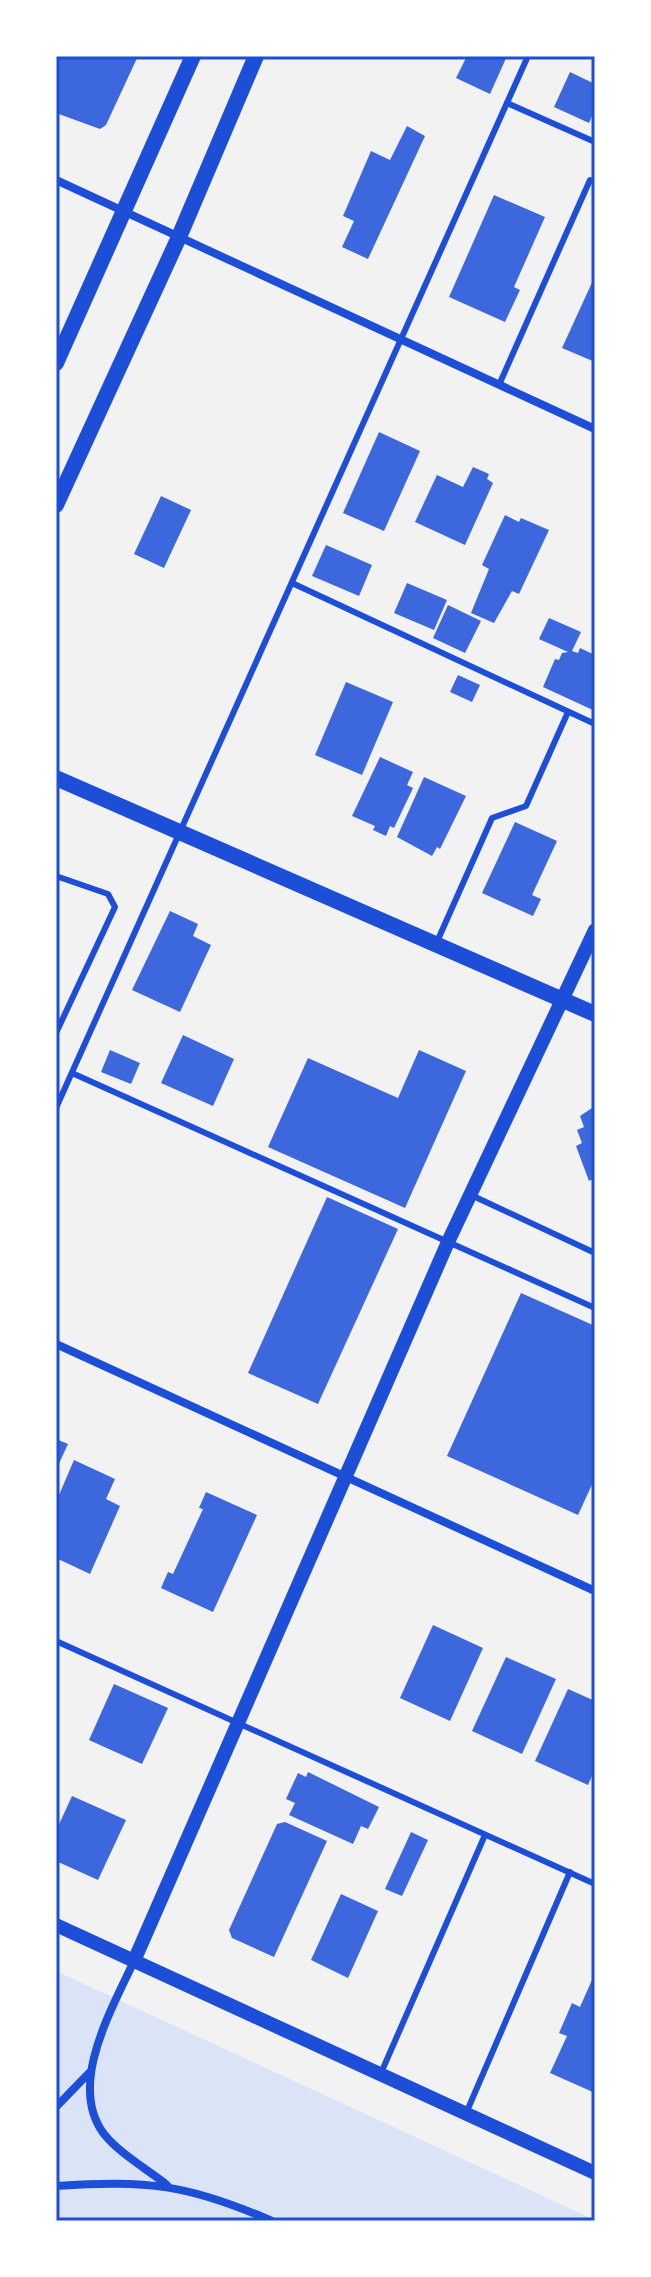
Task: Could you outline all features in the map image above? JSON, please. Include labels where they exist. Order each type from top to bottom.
[{"type":"main road","points":[[56,363],[193,56]]},
{"type":"main road","points":[[56,505],[179,237],[256,56]]},
{"type":"main road","points":[[56,778],[595,1014]]},
{"type":"street","points":[[56,180],[595,429]]},
{"type":"street","points":[[167,2185],[105,2135],[88,2096],[89,2072],[134,1961],[448,1242],[595,930]]},
{"type":"street","points":[[56,1344],[595,1591]]},
{"type":"street","points":[[56,1925],[467,2111],[595,2173]]},
{"type":"street","points":[[56,2107],[89,2072]]},
{"type":"street","points":[[56,2186],[123,2182],[167,2185],[231,2203],[272,2221]]},
{"type":"lane","points":[[56,1108],[528,56]]},
{"type":"lane","points":[[507,103],[595,142]]},
{"type":"lane","points":[[499,385],[590,180],[595,182]]},
{"type":"lane","points":[[292,583],[595,724]]},
{"type":"lane","points":[[436,944],[492,818],[526,806],[568,712]]},
{"type":"lane","points":[[56,876],[108,894],[115,907],[56,1033]]},
{"type":"lane","points":[[72,1073],[595,1308]]},
{"type":"lane","points":[[469,1195],[595,1253]]},
{"type":"lane","points":[[56,1641],[595,1884]]},
{"type":"lane","points":[[381,2073],[485,1835]]},
{"type":"lane","points":[[467,2111],[570,1872]]},
{"type":"shaded area","points":[[56,1971],[595,2220],[595,2221],[56,2221]]},
{"type":"building","points":[[56,56],[138,56],[106,125],[100,129],[56,113]]},
{"type":"building","points":[[467,56],[507,56],[490,94],[456,78]]},
{"type":"building","points":[[570,72],[595,84],[595,109],[589,123],[554,107]]},
{"type":"building","points":[[407,126],[425,136],[368,259],[342,247],[354,221],[343,216],[371,151],[390,160]]},
{"type":"building","points":[[494,195],[545,217],[514,287],[520,290],[505,322],[449,297]]},
{"type":"building","points":[[595,276],[595,362],[562,348]]},
{"type":"building","points":[[379,432],[420,451],[384,531],[343,513]]},
{"type":"building","points":[[473,467],[489,474],[487,479],[493,483],[465,545],[415,522],[437,475],[463,487]]},
{"type":"building","points":[[161,496],[191,510],[164,568],[134,554]]},
{"type":"building","points":[[505,515],[549,530],[519,594],[512,591],[494,623],[471,613],[489,569],[482,565]]},
{"type":"building","points":[[326,545],[372,565],[359,596],[312,576]]},
{"type":"building","points":[[407,583],[447,600],[434,630],[394,613]]},
{"type":"building","points":[[448,605],[481,621],[465,653],[433,638]]},
{"type":"building","points":[[549,618],[581,632],[572,651],[578,653],[580,648],[595,655],[595,711],[543,687],[555,659],[559,660],[562,653],[568,652],[539,639]]},
{"type":"building","points":[[458,675],[480,685],[472,702],[450,692]]},
{"type":"building","points":[[346,682],[393,702],[362,775],[315,755]]},
{"type":"building","points":[[380,757],[413,772],[407,785],[413,788],[394,828],[390,826],[386,836],[373,830],[375,826],[352,816]]},
{"type":"building","points":[[424,777],[466,796],[440,849],[437,847],[432,856],[397,837]]},
{"type":"building","points":[[515,822],[557,841],[532,895],[541,899],[533,916],[482,893]]},
{"type":"building","points":[[170,911],[198,924],[193,936],[211,945],[180,1012],[132,990]]},
{"type":"building","points":[[183,1035],[234,1059],[213,1106],[161,1083]]},
{"type":"building","points":[[110,1050],[140,1063],[131,1084],[101,1072]]},
{"type":"building","points":[[419,1050],[466,1071],[405,1208],[268,1147],[308,1058],[398,1098]]},
{"type":"building","points":[[595,1106],[595,1178],[589,1181],[576,1146],[582,1143],[577,1130],[584,1127],[580,1116]]},
{"type":"building","points":[[327,1197],[398,1229],[318,1404],[248,1373]]},
{"type":"building","points":[[521,1293],[595,1326],[595,1478],[578,1515],[447,1456]]},
{"type":"building","points":[[56,1439],[68,1444],[56,1470]]},
{"type":"building","points":[[74,1460],[115,1479],[106,1499],[120,1506],[90,1574],[56,1558],[56,1502]]},
{"type":"building","points":[[206,1492],[257,1515],[213,1612],[161,1588],[168,1572],[173,1574],[203,1509],[199,1508]]},
{"type":"building","points":[[433,1625],[483,1648],[450,1721],[400,1698]]},
{"type":"building","points":[[506,1657],[556,1679],[522,1754],[472,1731]]},
{"type":"building","points":[[114,1684],[168,1708],[142,1764],[89,1740]]},
{"type":"building","points":[[568,1689],[595,1701],[595,1769],[588,1785],[535,1761]]},
{"type":"building","points":[[308,1772],[379,1807],[368,1829],[361,1826],[353,1844],[289,1815],[295,1803],[286,1799],[298,1773],[306,1777]]},
{"type":"building","points":[[72,1796],[126,1820],[98,1880],[56,1861],[56,1831]]},
{"type":"building","points":[[285,1822],[327,1841],[274,1957],[232,1938],[229,1930],[277,1824]]},
{"type":"building","points":[[411,1832],[428,1840],[402,1896],[385,1889]]},
{"type":"building","points":[[341,1894],[378,1911],[348,1978],[311,1960]]},
{"type":"building","points":[[595,1973],[595,2093],[550,2073],[567,2036],[559,2033],[572,2003],[580,2007]]}]
